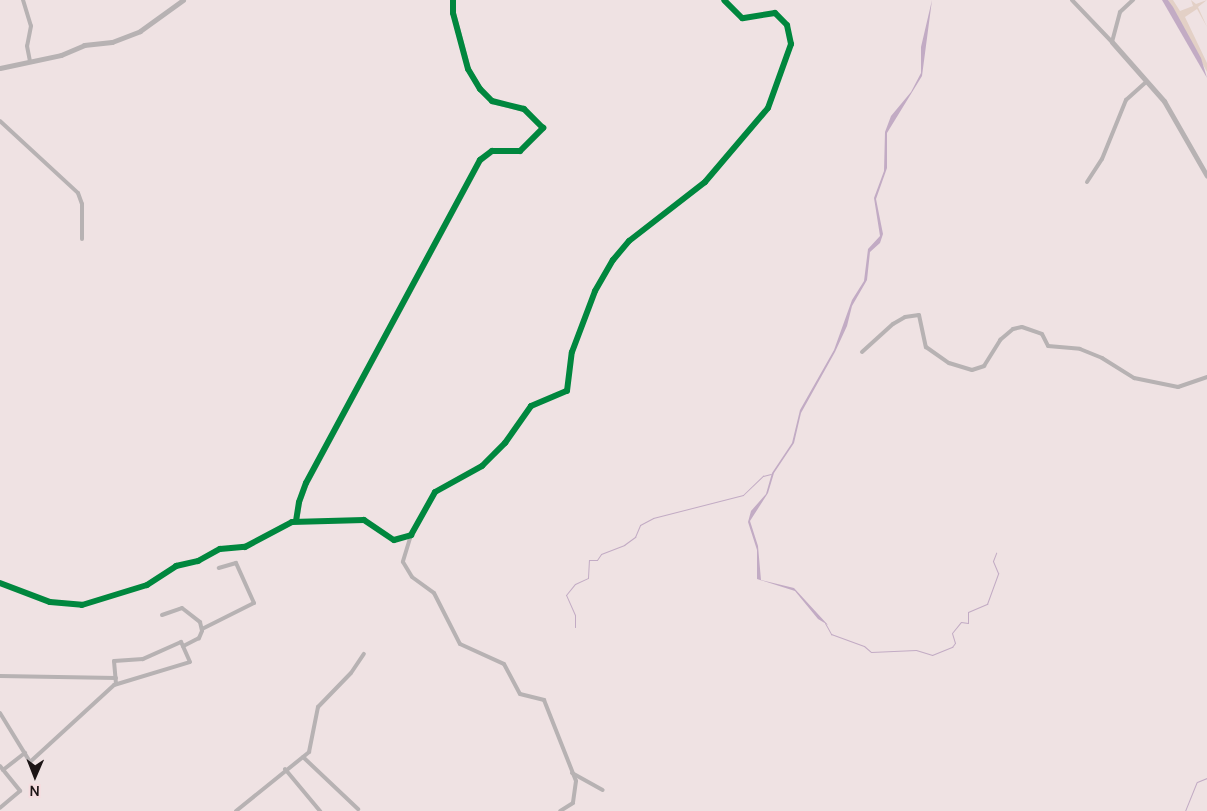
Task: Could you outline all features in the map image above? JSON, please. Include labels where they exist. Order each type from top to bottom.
[{"type":"street","points":[[23,0],[31,26],[27,46],[30,61]]},
{"type":"street","points":[[0,68],[61,55],[84,45],[116,40],[140,31],[183,0]]},
{"type":"street","points":[[296,521],[302,493],[344,410],[480,160],[492,151],[520,151],[543,128],[524,109],[492,101],[480,89],[468,69],[453,13],[453,0]]},
{"type":"street","points":[[560,811],[572,803],[577,790],[544,700],[520,694],[504,664],[460,644],[434,594],[406,568],[404,554],[411,535],[435,492],[482,466],[506,443],[531,406],[567,391],[574,346],[595,291],[613,260],[629,241],[704,182],[768,108],[791,44],[787,25],[779,15],[770,12],[742,18],[724,0]]},
{"type":"street","points":[[1072,0],[1112,42],[1166,105],[1207,176]]},
{"type":"street","points":[[1112,42],[1120,12],[1133,0]]},
{"type":"street","points":[[1087,182],[1102,159],[1126,100],[1146,82]]},
{"type":"street","points":[[0,121],[78,193],[82,204],[82,240]]},
{"type":"street","points":[[862,352],[893,324],[909,316],[919,315],[926,347],[949,363],[972,370],[984,366],[1000,340],[1013,329],[1022,327],[1042,334],[1048,346],[1080,349],[1108,361],[1134,378],[1178,387],[1207,377]]},
{"type":"street","points":[[0,583],[50,602],[82,605],[147,585],[176,566],[198,561],[220,550],[245,547],[296,521],[364,520],[394,540],[411,535]]},
{"type":"street","points":[[202,629],[254,603],[236,563],[219,568]]},
{"type":"street","points":[[162,615],[182,608],[198,619],[202,629],[199,638],[183,646]]},
{"type":"street","points":[[1,716],[30,762],[116,684],[190,662],[181,642],[143,659],[114,661],[116,684]]},
{"type":"street","points":[[236,811],[285,769],[303,757],[310,748],[318,706],[351,673],[364,654]]},
{"type":"street","points":[[0,676],[116,678]]},
{"type":"street","points":[[3,770],[25,753]]},
{"type":"street","points":[[303,757],[358,809]]},
{"type":"street","points":[[0,766],[20,791],[0,808]]},
{"type":"street","points":[[285,769],[320,811]]},
{"type":"street","points":[[571,772],[603,790]]},
{"type":"shaded area","points":[[932,0],[922,76],[887,133],[887,168],[876,199],[883,234],[880,243],[870,252],[867,280],[852,306],[847,326],[835,352],[801,413],[794,443],[774,473],[768,493],[750,521],[758,546],[761,580],[794,588],[828,625],[818,619],[795,591],[757,579],[757,550],[748,522],[751,511],[766,494],[772,473],[792,443],[800,410],[834,350],[852,300],[864,281],[868,249],[880,236],[874,198],[884,171],[885,132],[891,116],[911,92],[921,73],[921,47]]},
{"type":"shaded area","points":[[1162,0],[1168,0],[1173,7],[1201,58],[1207,78]]},
{"type":"shaded area","points":[[1168,0],[1173,0],[1180,11],[1193,6],[1191,0],[1196,4],[1207,0],[1198,7],[1207,27],[1197,9],[1185,17],[1207,63],[1207,72]]},
{"type":"waterway","points":[[575,627],[575,615],[566,595],[575,584],[588,578],[589,560],[597,560],[601,554],[624,545],[635,537],[640,525],[653,518],[743,495],[763,476],[771,474]]},
{"type":"waterway","points":[[825,623],[831,634],[864,646],[871,652],[916,650],[932,655],[952,647],[955,643],[952,633],[961,622],[968,623],[968,612],[987,604],[998,573],[993,561],[996,553]]},
{"type":"waterway","points":[[1185,811],[1197,782],[1207,778]]},
{"type":"cycle path","points":[[296,521],[299,502],[306,483],[480,160],[492,151],[520,151],[543,128],[524,109],[492,101],[480,89],[468,69],[453,13],[453,0]]},
{"type":"cycle path","points":[[0,583],[50,602],[82,605],[147,585],[176,566],[198,561],[220,549],[245,547],[292,522],[364,520],[394,540],[411,535],[435,492],[482,466],[505,443],[531,406],[567,391],[572,352],[595,291],[613,260],[629,241],[705,182],[768,108],[791,44],[787,25],[775,13],[742,18],[724,0]]}]
